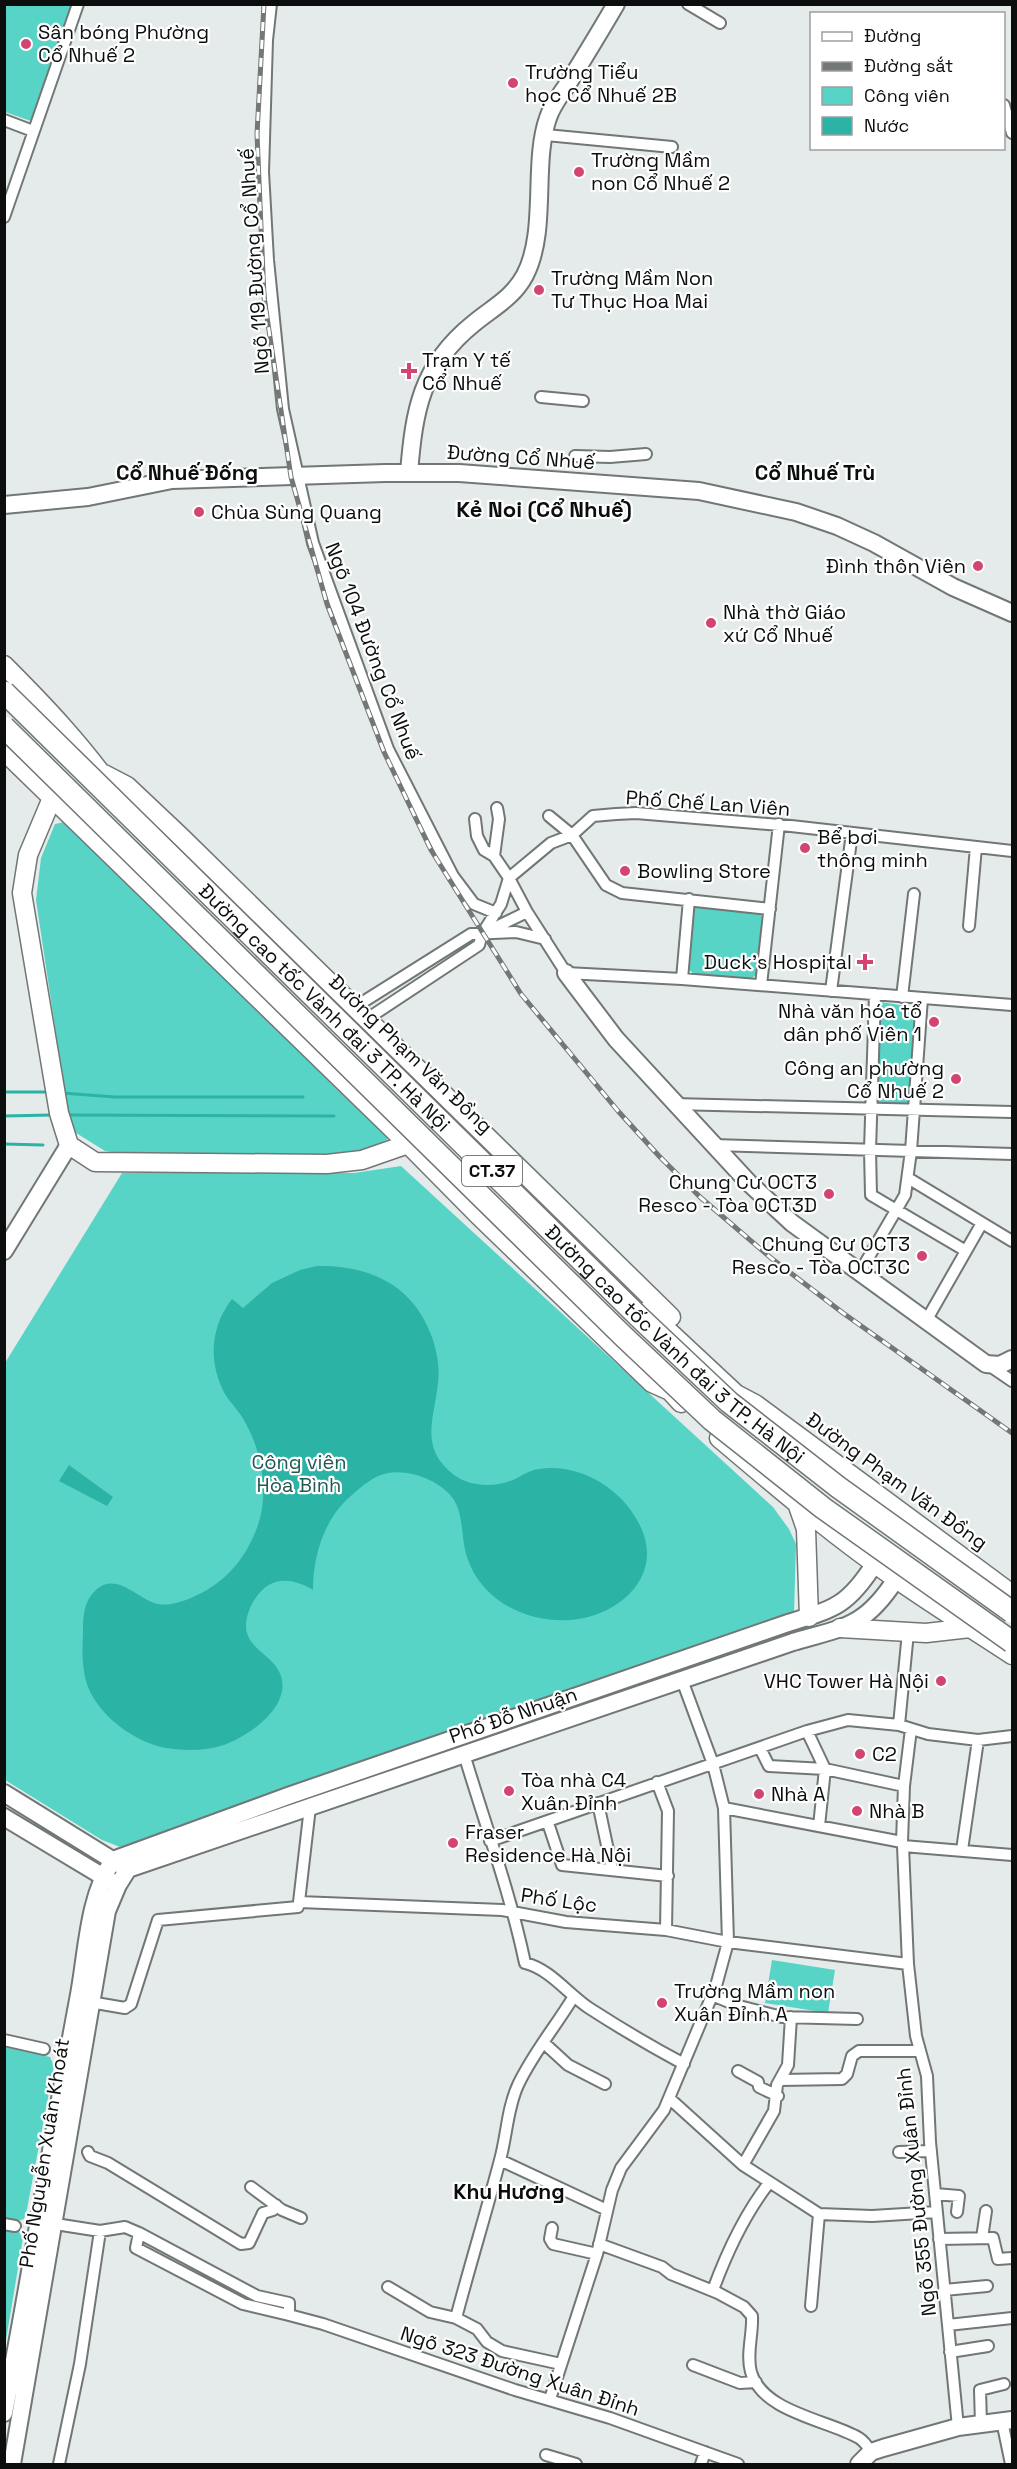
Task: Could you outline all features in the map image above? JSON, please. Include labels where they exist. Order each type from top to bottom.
[{"type":"highway","name":"Đường cao tốc Vành đai 3 TP. Hà Nội","points":[[4,692],[639,1317],[729,1401],[838,1487],[1012,1611]]},
{"type":"highway","name":"Đường cao tốc Vành đai 3 TP. Hà Nội","points":[[4,727],[622,1335],[712,1420],[823,1508],[1012,1642]]},
{"type":"main road","name":"Đường Phạm Văn Đồng","points":[[4,665],[30,691],[101,772],[117,797],[501,1173],[736,1394],[755,1404],[906,1518],[1012,1594]]},
{"type":"main road","points":[[4,733],[487,1201],[660,1374],[670,1392],[705,1426],[797,1503],[896,1579],[1012,1655]]},
{"type":"main road","points":[[4,751],[652,1383],[670,1392]]},
{"type":"main road","name":"Đường Phạm Văn Đồng","points":[[101,772],[127,786],[742,1386],[755,1404]]},
{"type":"main road","points":[[52,798],[28,855],[22,893],[53,1081],[59,1113],[69,1145],[95,1162],[327,1164],[362,1160],[408,1144]]},
{"type":"main road","points":[[797,1503],[806,1529],[809,1617]]},
{"type":"main road","points":[[875,1563],[906,1518]]},
{"type":"main road","points":[[896,1579],[928,1533]]},
{"type":"main road","points":[[840,1628],[926,1633],[970,1628]]},
{"type":"street","points":[[4,217],[78,4]]},
{"type":"street","name":"Ngõ 119 Đường Cổ Nhuế","points":[[271,4],[261,135],[261,164],[274,336],[283,409],[299,477]]},
{"type":"street","points":[[409,473],[417,405],[432,372],[455,339],[498,307],[515,290],[531,262],[537,229],[549,116],[616,4]]},
{"type":"street","points":[[688,4],[720,23]]},
{"type":"street","points":[[1005,108],[1012,133]]},
{"type":"street","points":[[4,120],[33,131]]},
{"type":"street","points":[[546,135],[672,147]]},
{"type":"street","points":[[541,397],[583,401]]},
{"type":"street","points":[[575,456],[610,457],[645,454]]},
{"type":"street","name":"Đường Cổ Nhuế","points":[[4,505],[88,497],[172,480],[409,473],[459,473],[699,491],[796,512],[837,526],[874,543],[953,587],[1012,613]]},
{"type":"street","name":"Ngõ 104 Đường Cổ Nhuế","points":[[299,477],[312,543],[388,749],[453,876],[474,904],[496,913]]},
{"type":"street","points":[[494,856],[499,830],[497,808]]},
{"type":"street","name":"Phố Chế Lan Viên","points":[[509,878],[551,843],[572,835],[593,816],[626,814],[779,824],[1012,851]]},
{"type":"street","points":[[549,816],[572,835],[606,885],[622,893],[770,909]]},
{"type":"street","points":[[475,819],[477,836],[484,850],[494,856],[509,878],[527,912],[566,973],[616,1039],[749,1183],[792,1223],[1012,1381]]},
{"type":"street","points":[[761,985],[779,824]]},
{"type":"street","points":[[831,991],[852,833]]},
{"type":"street","points":[[969,926],[976,847]]},
{"type":"street","points":[[361,1013],[479,945],[482,934],[496,913],[509,878]]},
{"type":"street","points":[[902,997],[914,894]]},
{"type":"street","points":[[682,979],[688,899]]},
{"type":"street","points":[[482,934],[527,912]]},
{"type":"street","points":[[361,1013],[471,934],[516,932],[544,939]]},
{"type":"street","points":[[566,973],[682,979],[1012,1005]]},
{"type":"street","points":[[875,994],[870,1150],[871,1195],[966,1251]]},
{"type":"street","points":[[860,1272],[905,1195],[911,1151],[922,998]]},
{"type":"street","points":[[674,1104],[1012,1112]]},
{"type":"street","points":[[4,1251],[69,1145]]},
{"type":"street","points":[[713,1145],[1012,1154]]},
{"type":"street","points":[[908,1178],[1012,1241]]},
{"type":"street","points":[[926,1321],[982,1224]]},
{"type":"street","points":[[986,1364],[1000,1365],[1012,1359]]},
{"type":"street","name":"Phố Đỗ Nhuận","points":[[113,1860],[403,1756],[827,1612],[843,1603],[854,1593],[875,1563]]},
{"type":"street","name":"Phố Đỗ Nhuận","points":[[128,1869],[840,1628],[865,1617],[876,1607],[896,1579]]},
{"type":"street","points":[[898,1725],[908,1632]]},
{"type":"street","points":[[550,2399],[598,2249],[607,2210],[621,2168],[664,2110],[712,1995],[728,1942],[724,1808],[712,1764],[682,1680]]},
{"type":"street","points":[[490,1842],[657,1782],[807,1731],[848,1720],[898,1725],[928,1734],[978,1740],[1012,1736]]},
{"type":"street","name":"Ngõ 355 Đường Xuân Đỉnh","points":[[911,1729],[904,1786],[903,1844],[908,1964],[916,2036],[927,2076],[936,2212],[958,2427]]},
{"type":"street","points":[[807,1731],[825,1769],[819,1826]]},
{"type":"street","points":[[962,1850],[978,1740]]},
{"type":"street","points":[[760,1748],[769,1766],[825,1769],[904,1786]]},
{"type":"street","points":[[464,1754],[514,1912],[525,1963],[544,1971],[574,1996],[653,2047],[684,2064]]},
{"type":"street","points":[[403,1756],[409,1773]]},
{"type":"street","points":[[657,1782],[668,1811],[666,1930]]},
{"type":"street","points":[[4,1793],[128,1869]]},
{"type":"street","points":[[598,1803],[612,1869]]},
{"type":"street","points":[[299,1904],[310,1807]]},
{"type":"street","points":[[724,1808],[903,1844],[1012,1855]]},
{"type":"street","points":[[4,1817],[118,1885]]},
{"type":"street","points":[[548,1823],[562,1865],[668,1876]]},
{"type":"street","name":"Phố Nguyễn Xuân Khoát","points":[[84,2001],[94,1908],[103,1876],[113,1860]]},
{"type":"street","name":"Phố Nguyễn Xuân Khoát","points":[[12,2464],[10,2414],[46,2222],[79,2026],[107,1911],[128,1869]]},
{"type":"street","name":"Phố Lộc","points":[[84,2001],[125,2008],[131,2004],[158,1920],[264,1910],[272,1902],[299,1904],[352,1902],[514,1912],[566,1922],[666,1930],[728,1942],[908,1964]]},
{"type":"street","points":[[712,1995],[739,2006],[791,2017],[857,2019]]},
{"type":"street","points":[[456,2318],[500,2160],[508,2117],[517,2087],[536,2051],[544,2043],[574,1996]]},
{"type":"street","points":[[743,2165],[774,2111],[778,2096],[777,2085],[788,2066],[791,2017]]},
{"type":"street","points":[[4,2040],[44,2049]]},
{"type":"street","points":[[544,2043],[568,2065],[605,2084]]},
{"type":"street","points":[[780,2080],[842,2079],[848,2074],[852,2056],[859,2051],[920,2051]]},
{"type":"street","points":[[738,2071],[758,2082],[759,2087],[778,2096]]},
{"type":"street","points":[[669,2098],[743,2165],[819,2214],[872,2216],[936,2212]]},
{"type":"street","points":[[899,2152],[931,2151]]},
{"type":"street","points":[[88,2152],[90,2156],[108,2163],[241,2244],[249,2243],[263,2213],[273,2210],[276,2205]]},
{"type":"street","points":[[500,2160],[607,2210]]},
{"type":"street","points":[[713,2290],[736,2237],[756,2200],[769,2183]]},
{"type":"street","points":[[251,2187],[276,2205],[301,2218]]},
{"type":"street","points":[[935,2194],[959,2196],[957,2212]]},
{"type":"street","points":[[982,2238],[986,2211]]},
{"type":"street","points":[[811,2306],[819,2214]]},
{"type":"street","name":"Ngõ 323 Đường Xuân Đỉnh","points":[[46,2222],[100,2231],[125,2227],[257,2296],[289,2303],[290,2315]]},
{"type":"street","points":[[552,2228],[550,2239],[553,2244],[598,2249],[662,2267],[671,2274],[713,2290],[740,2304],[751,2313],[750,2365],[756,2382],[770,2397],[796,2412],[861,2439],[871,2452]]},
{"type":"street","points":[[59,2464],[80,2364],[100,2231]]},
{"type":"street","name":"Ngõ 323 Đường Xuân Đỉnh","points":[[139,2233],[136,2248],[243,2304],[323,2324],[515,2390],[610,2418],[738,2464]]},
{"type":"street","points":[[939,2239],[993,2238],[998,2259],[1012,2258]]},
{"type":"street","points":[[181,2271],[187,2258]]},
{"type":"street","points":[[944,2290],[987,2286]]},
{"type":"street","points":[[388,2287],[430,2312],[456,2318],[477,2329],[487,2342],[502,2351],[561,2364]]},
{"type":"street","points":[[948,2325],[1012,2316]]},
{"type":"street","points":[[950,2352],[988,2346]]},
{"type":"street","points":[[693,2364],[740,2383],[756,2382]]},
{"type":"street","points":[[981,2424],[980,2390],[1004,2384]]},
{"type":"street","points":[[859,2464],[871,2452],[958,2427],[1007,2420],[1011,2464]]},
{"type":"street","points":[[701,2464],[705,2452]]},
{"type":"street","points":[[546,2455],[576,2464]]},
{"type":"green space","name":"Sân bóng Phường Cổ Nhuế 2","points":[[4,5],[73,5],[31,121],[5,112]]},
{"type":"green space","points":[[69,821],[388,1134],[387,1140],[361,1151],[330,1155],[118,1153],[105,1151],[73,1131],[69,1121],[36,900],[41,858],[55,824]]},
{"type":"green space","points":[[699,905],[759,913],[762,916],[759,972],[750,980],[695,975],[687,968],[693,908]]},
{"type":"green space","points":[[881,1002],[918,1008],[910,1106],[875,1105]]},
{"type":"green space","name":"Công viên Hòa Bình","points":[[401,1166],[773,1507],[789,1529],[796,1544],[794,1614],[120,1847],[102,1840],[5,1780],[5,1363],[122,1173],[354,1173]]},
{"type":"green space","points":[[772,1960],[835,1970],[828,2013],[765,2003]]},
{"type":"green space","points":[[5,2047],[50,2057],[54,2066],[27,2209],[24,2219],[14,2222],[5,2220]]},
{"type":"green space","points":[[5,2229],[19,2232],[23,2238],[5,2346]]},
{"type":"water","points":[[317,1266],[355,1270],[388,1282],[403,1293],[425,1321],[433,1340],[439,1376],[432,1420],[432,1443],[436,1454],[454,1475],[475,1484],[492,1485],[508,1482],[536,1470],[554,1468],[582,1474],[596,1480],[620,1497],[637,1520],[647,1547],[645,1569],[632,1592],[618,1604],[601,1613],[566,1620],[530,1616],[498,1600],[474,1574],[465,1550],[457,1507],[449,1493],[434,1482],[415,1475],[397,1472],[383,1474],[360,1488],[342,1504],[327,1526],[315,1564],[313,1590],[297,1583],[281,1581],[267,1586],[251,1605],[246,1623],[247,1634],[255,1647],[278,1669],[281,1676],[280,1699],[266,1719],[245,1735],[224,1745],[188,1750],[154,1745],[131,1734],[110,1718],[88,1687],[83,1654],[83,1622],[86,1604],[97,1589],[113,1584],[120,1585],[158,1604],[191,1598],[224,1578],[247,1549],[261,1512],[262,1472],[251,1434],[243,1418],[225,1394],[216,1370],[214,1345],[216,1333],[219,1321],[232,1299],[243,1308],[272,1283],[300,1270]]},
{"type":"water","points":[[69,1465],[113,1497],[107,1506],[59,1481]]},
{"type":"waterway","points":[[4,1092],[49,1092]]},
{"type":"waterway","points":[[62,1093],[115,1097],[303,1097]]},
{"type":"waterway","points":[[4,1116],[52,1115]]},
{"type":"waterway","points":[[66,1115],[334,1116]]},
{"type":"waterway","points":[[4,1144],[43,1145]]},
{"type":"railway","points":[[264,4],[257,134],[264,297],[291,477],[327,604],[384,752],[431,850],[521,994],[618,1111],[659,1156],[700,1197],[771,1258],[843,1313],[1012,1433]]},
{"type":"place","name":"Sân bóng Phường Cổ Nhuế 2","points":[[26,44]]},
{"type":"place","name":"Trường Tiểu học Cổ Nhuế 2B","points":[[513,83]]},
{"type":"place","name":"Trường Mầm non Cổ Nhuế 2","points":[[579,172]]},
{"type":"place","name":"Trường Mầm Non Tư Thục Hoa Mai","points":[[539,290]]},
{"type":"place","name":"Trạm Y tế Cổ Nhuế","points":[[409,371]]},
{"type":"place","name":"Chùa Sùng Quang","points":[[199,512]]},
{"type":"place","name":"Đình thôn Viên","points":[[978,566]]},
{"type":"place","name":"Nhà thờ Giáo xứ Cổ Nhuế","points":[[711,623]]},
{"type":"place","name":"Bể bơi thông minh","points":[[805,848]]},
{"type":"place","name":"Bowling Store","points":[[625,871]]},
{"type":"place","name":"Duck's Hospital","points":[[865,962]]},
{"type":"place","name":"Nhà văn hóa tổ dân phố Viên 1","points":[[934,1022]]},
{"type":"place","name":"Công an phường Cổ Nhuế 2","points":[[956,1079]]},
{"type":"place","name":"Chung Cư OCT3 Resco - Tòa OCT3D","points":[[829,1194]]},
{"type":"place","name":"Chung Cư OCT3 Resco - Tòa OCT3C","points":[[922,1256]]},
{"type":"place","name":"VHC Tower Hà Nội","points":[[941,1681]]},
{"type":"place","name":"C2","points":[[860,1754]]},
{"type":"place","name":"Tòa nhà C4 Xuân Đỉnh","points":[[509,1791]]},
{"type":"place","name":"Nhà A","points":[[759,1794]]},
{"type":"place","name":"Nhà B","points":[[857,1811]]},
{"type":"place","name":"Fraser Residence Hà Nội","points":[[453,1843]]},
{"type":"place","name":"Trường Mầm non Xuân Đỉnh A","points":[[662,2003]]},
{"type":"district","name":"Cổ Nhuế Đống","points":[[187,473]]},
{"type":"district","name":"Cổ Nhuế Trù","points":[[815,473]]},
{"type":"district","name":"Kẻ Noi (Cổ Nhuế)","points":[[544,509]]},
{"type":"district","name":"Khu Hương","points":[[509,2192]]}]
